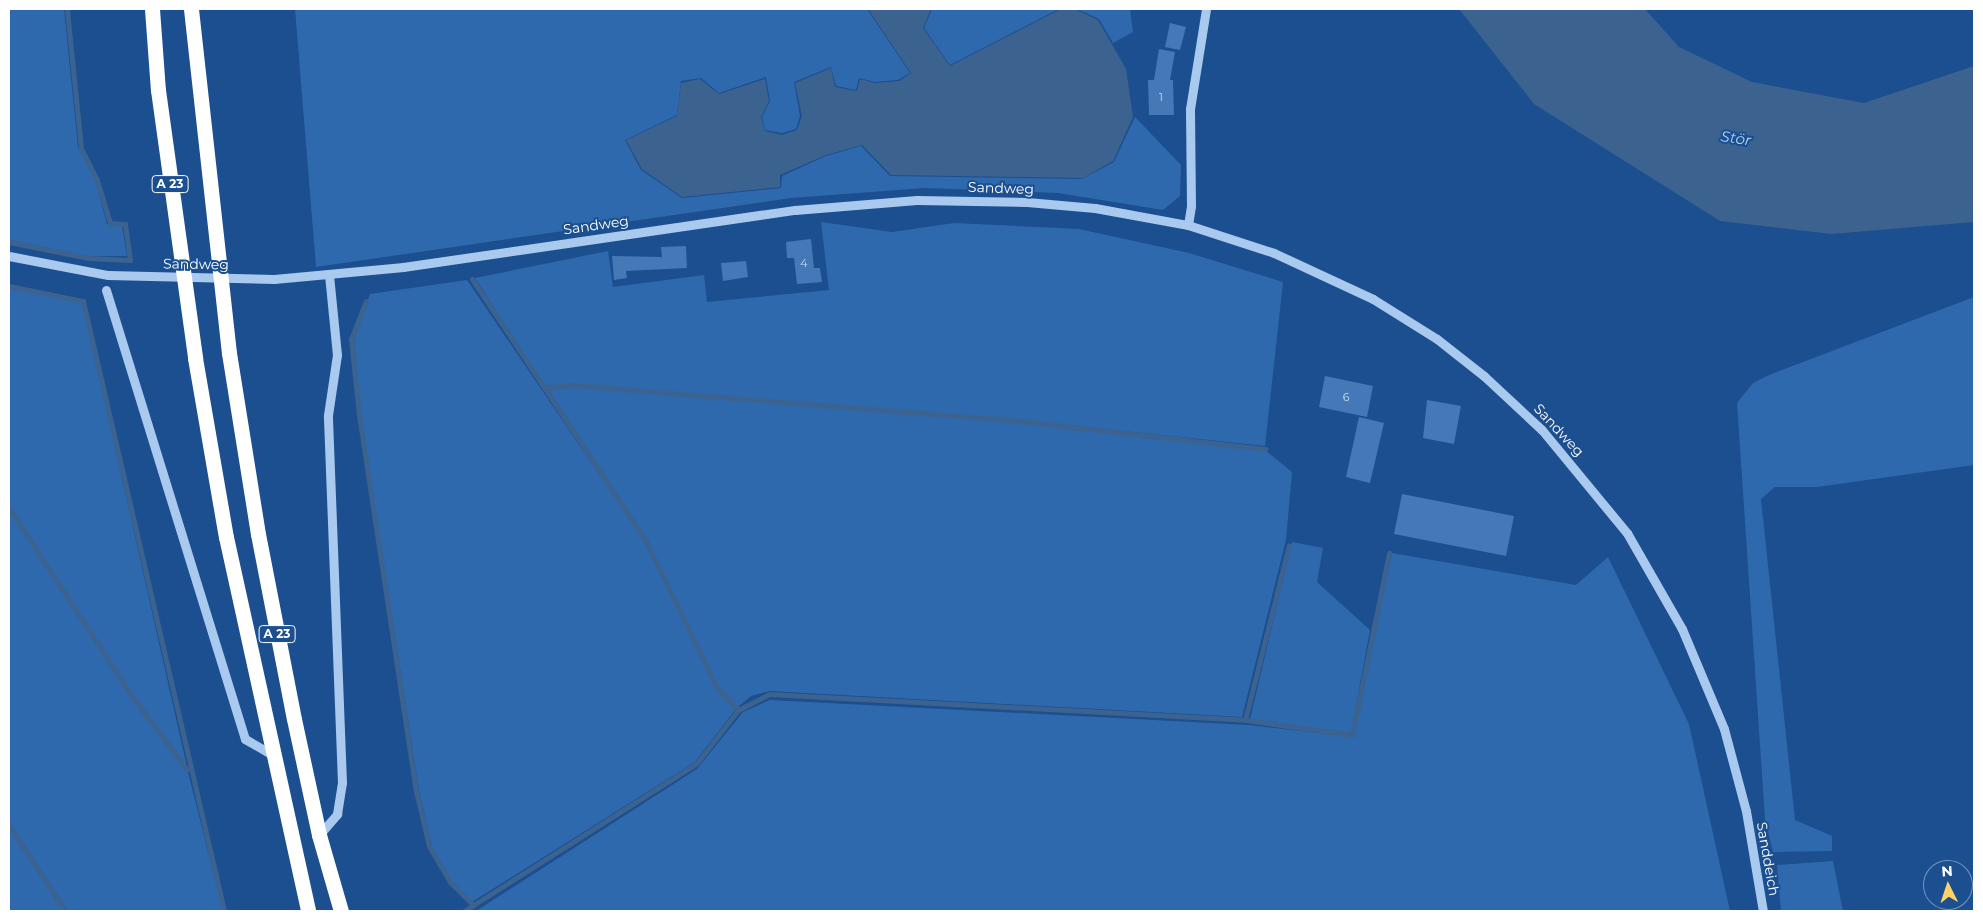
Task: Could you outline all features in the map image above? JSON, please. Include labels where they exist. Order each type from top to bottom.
[{"type":"highway","name":"A 23","points":[[152,9],[158,90],[194,358],[226,537],[271,754],[308,911]]},
{"type":"highway","name":"A 23","points":[[191,9],[230,353],[258,534],[319,834],[341,911]]},
{"type":"street","points":[[1188,225],[1191,206],[1190,109],[1206,9]]},
{"type":"street","name":"Sandweg","points":[[9,256],[108,275],[150,278],[274,279],[329,275],[795,210],[917,200],[1027,202],[1096,208],[1188,225],[1274,253],[1373,299],[1437,339],[1484,376],[1542,430],[1627,533],[1678,621],[1724,728],[1746,811]]},
{"type":"street","points":[[319,834],[337,814],[342,783],[328,415],[337,355],[329,275]]},
{"type":"street","points":[[106,290],[245,739],[271,754]]},
{"type":"street","name":"Sanddeich","points":[[1746,811],[1763,911]]},
{"type":"shaded area","points":[[9,9],[64,9],[78,147],[95,179],[107,224],[122,226],[127,256],[88,256],[9,240]]},
{"type":"shaded area","points":[[295,9],[867,9],[910,73],[898,80],[875,82],[859,78],[856,90],[836,86],[831,67],[794,82],[800,116],[796,129],[782,133],[765,130],[762,117],[770,101],[766,77],[719,93],[701,78],[681,81],[677,115],[625,140],[641,170],[682,198],[781,188],[782,176],[826,156],[861,146],[890,176],[1082,179],[1114,162],[1135,117],[1181,165],[1180,196],[1163,210],[1058,193],[925,188],[791,198],[316,267]]},
{"type":"shaded area","points":[[932,9],[1059,9],[950,65],[924,28]]},
{"type":"shaded area","points":[[1077,9],[1130,9],[1133,32],[1113,43],[1099,19]]},
{"type":"shaded area","points":[[821,222],[892,232],[954,223],[1079,229],[1189,253],[1283,282],[1265,446],[1020,420],[572,384],[545,386],[475,278],[608,251],[613,287],[704,275],[707,302],[829,290]]},
{"type":"shaded area","points":[[467,280],[644,540],[715,688],[735,710],[695,762],[472,902],[451,880],[432,846],[419,791],[361,415],[354,340],[370,294]]},
{"type":"shaded area","points":[[9,287],[82,301],[187,767],[133,696],[9,506]]},
{"type":"shaded area","points":[[1974,297],[1974,465],[1817,487],[1775,487],[1761,499],[1795,820],[1832,836],[1832,851],[1773,852],[1765,819],[1737,403],[1753,383],[1769,375]]},
{"type":"shaded area","points":[[572,387],[1019,423],[1266,451],[1292,472],[1286,540],[1242,717],[769,691],[751,696],[738,707],[719,687],[647,539],[548,389]]},
{"type":"shaded area","points":[[9,510],[131,696],[188,772],[223,911],[68,911],[9,821]]},
{"type":"shaded area","points":[[1292,542],[1323,548],[1317,582],[1370,630],[1351,733],[1250,719]]},
{"type":"shaded area","points":[[1392,553],[1576,585],[1608,557],[1689,724],[1730,911],[476,911],[697,769],[743,712],[770,700],[1249,725],[1354,737]]},
{"type":"shaded area","points":[[9,828],[63,911],[9,911]]},
{"type":"shaded area","points":[[1833,861],[1843,911],[1781,911],[1777,865]]},
{"type":"water","points":[[868,9],[931,9],[923,28],[950,66],[1061,9],[1075,9],[1098,20],[1126,69],[1133,117],[1113,161],[1083,178],[891,175],[862,145],[826,155],[780,175],[780,187],[682,197],[642,169],[626,140],[677,116],[681,83],[700,79],[719,94],[765,79],[769,101],[761,117],[765,131],[782,135],[797,130],[802,116],[795,83],[831,68],[835,87],[857,91],[860,79],[875,83],[899,81],[911,73]]},
{"type":"water","name":"Stör","points":[[1459,9],[1645,9],[1679,47],[1752,82],[1864,103],[1974,66],[1974,222],[1832,234],[1720,221],[1534,104]]},
{"type":"building","points":[[1170,23],[1186,27],[1180,50],[1165,47]]},
{"type":"building","points":[[1159,49],[1175,52],[1170,80],[1173,80],[1174,115],[1149,115],[1148,80],[1154,80]]},
{"type":"building","points":[[811,239],[814,268],[820,268],[822,282],[797,284],[794,258],[787,258],[786,242]]},
{"type":"building","points":[[686,246],[687,268],[626,271],[627,278],[614,280],[612,256],[662,257],[661,247]]},
{"type":"building","points":[[746,261],[748,277],[723,281],[721,263]]},
{"type":"building","points":[[1325,376],[1373,386],[1367,417],[1319,407]]},
{"type":"building","points":[[1427,400],[1461,406],[1454,444],[1423,438]]},
{"type":"building","points":[[1359,417],[1384,423],[1370,483],[1346,477]]},
{"type":"building","points":[[1402,494],[1514,516],[1506,556],[1394,534]]},
{"type":"waterway","points":[[9,242],[88,258],[130,260],[125,224],[110,223],[97,180],[81,148],[67,9]]},
{"type":"waterway","points":[[472,279],[646,541],[717,688],[738,710]]},
{"type":"waterway","points":[[9,286],[83,301],[224,911]]},
{"type":"waterway","points":[[366,301],[351,339],[359,415],[416,791],[429,846],[450,882],[473,905]]},
{"type":"waterway","points":[[544,388],[572,385],[1020,421],[1265,449]]},
{"type":"waterway","points":[[9,508],[132,696],[187,770]]},
{"type":"waterway","points":[[464,911],[697,763],[738,710],[769,694],[1245,720],[1289,545]]},
{"type":"waterway","points":[[1245,720],[1352,735],[1389,553]]},
{"type":"waterway","points":[[9,825],[65,911]]}]
